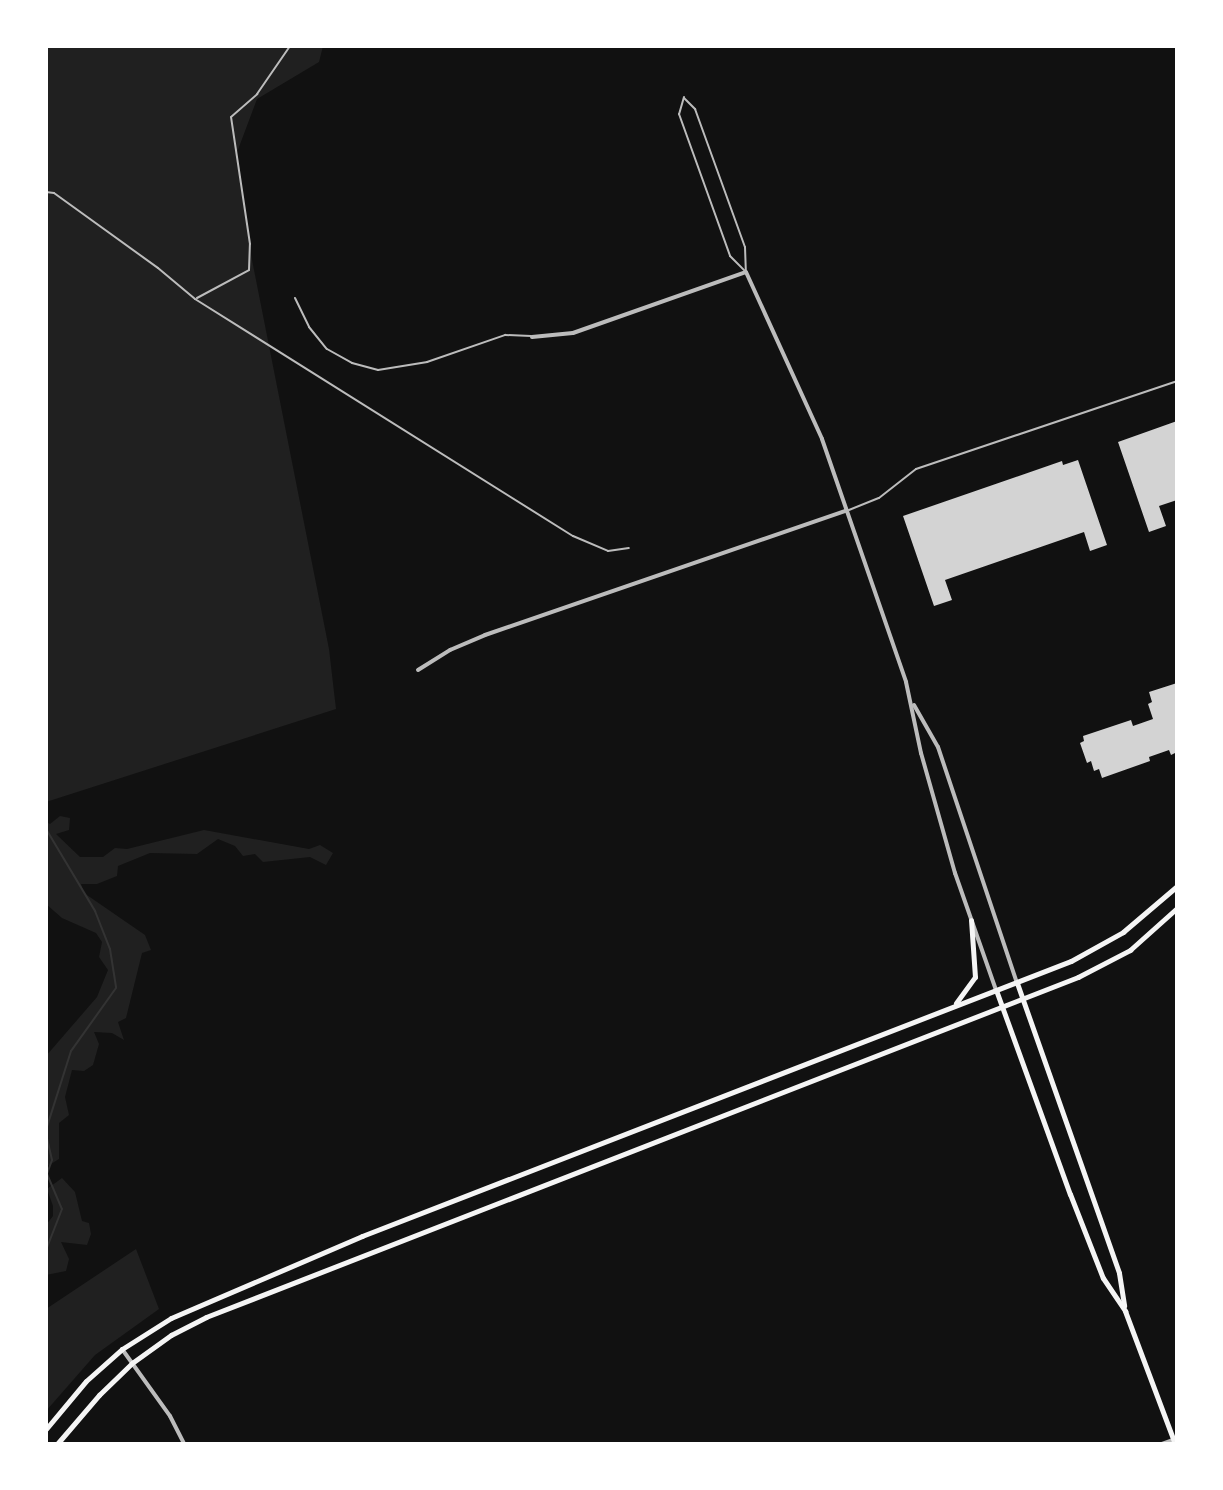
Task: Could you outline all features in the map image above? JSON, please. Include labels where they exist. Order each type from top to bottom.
[{"type":"main road","points":[[46,1429],[86,1381],[122,1349],[171,1318],[238,1287],[1017,983],[1112,940],[1177,886]]},
{"type":"main road","points":[[57,1444],[99,1395],[132,1363],[171,1335],[206,1317],[1078,977],[1130,950],[1177,908]]},
{"type":"main road","points":[[952,1006],[975,977],[971,920]]},
{"type":"main road","points":[[1017,983],[1119,1273],[1125,1311]]},
{"type":"main road","points":[[996,990],[1043,1126],[1099,1266],[1125,1311],[1174,1442]]},
{"type":"street","points":[[532,337],[573,333],[746,272],[784,361],[807,401],[846,511],[911,699],[921,753],[971,920],[996,990]]},
{"type":"street","points":[[418,670],[485,635],[846,511]]},
{"type":"street","points":[[911,699],[938,747],[1017,983]]},
{"type":"street","points":[[122,1349],[170,1416],[184,1444]]},
{"type":"street","points":[[1162,1444],[1174,1442]]},
{"type":"lane","points":[[195,299],[249,270],[250,244],[231,117],[257,94],[290,46]]},
{"type":"lane","points":[[684,97],[695,109],[745,247],[746,272],[730,256],[699,171],[679,114],[684,97]]},
{"type":"lane","points":[[46,192],[54,193],[158,268],[195,299],[573,536],[608,551],[629,548]]},
{"type":"lane","points":[[295,298],[309,327],[327,349],[352,363],[378,370],[427,362],[505,335],[532,337]]},
{"type":"lane","points":[[846,511],[879,498],[916,469],[1177,381]]},
{"type":"shaded area","points":[[46,46],[323,46],[319,62],[257,99],[236,155],[252,260],[329,649],[336,709],[46,802]]},
{"type":"shaded area","points":[[60,816],[70,818],[69,830],[56,834],[80,857],[103,857],[115,848],[127,849],[204,830],[309,849],[320,845],[333,853],[326,865],[310,857],[263,862],[255,854],[243,856],[235,846],[218,839],[197,854],[150,853],[118,866],[117,876],[97,884],[81,884],[84,893],[145,935],[151,950],[142,953],[126,1018],[118,1022],[124,1040],[112,1033],[94,1032],[99,1044],[93,1065],[84,1071],[72,1070],[65,1097],[69,1115],[59,1123],[59,1159],[46,1167],[46,1056],[97,997],[108,970],[99,957],[102,942],[96,933],[62,918],[46,904],[46,822],[50,824]]},
{"type":"shaded area","points":[[62,1178],[75,1192],[82,1221],[89,1223],[91,1234],[87,1245],[61,1242],[69,1259],[66,1271],[46,1275],[46,1225],[53,1216],[47,1189]]},
{"type":"shaded area","points":[[136,1249],[159,1309],[95,1355],[46,1411],[46,1309]]},
{"type":"building","points":[[1177,421],[1177,500],[1159,506],[1166,526],[1149,532],[1118,442]]},
{"type":"building","points":[[1078,460],[1107,545],[1090,551],[1084,532],[945,580],[952,600],[934,606],[903,516],[1062,461],[1063,465]]},
{"type":"building","points":[[1177,683],[1177,752],[1171,755],[1169,750],[1149,757],[1150,761],[1102,778],[1099,769],[1094,771],[1091,761],[1087,763],[1080,743],[1084,741],[1083,736],[1131,720],[1133,726],[1153,719],[1148,704],[1152,702],[1149,692]]},
{"type":"waterway","points":[[46,829],[95,911],[110,949],[116,988],[71,1051],[46,1130]]},
{"type":"waterway","points":[[46,1134],[52,1160],[47,1174],[62,1209],[46,1250]]}]
